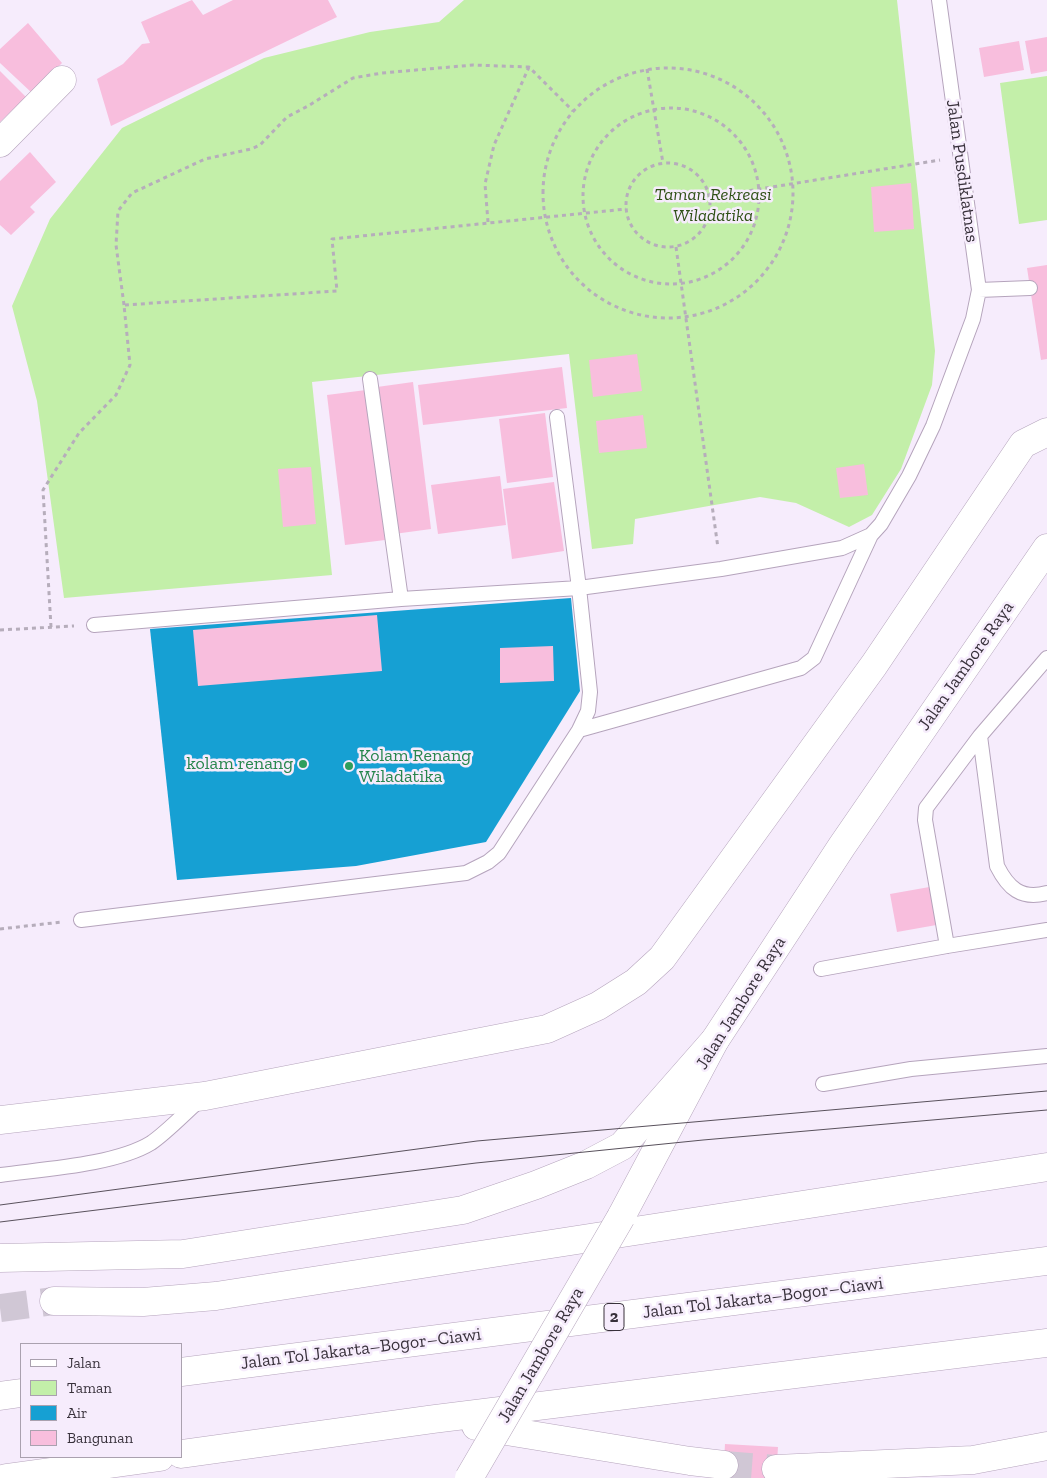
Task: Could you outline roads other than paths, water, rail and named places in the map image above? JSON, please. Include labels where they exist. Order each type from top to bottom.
[{"type":"main road","points":[[0,143],[62,80]]},
{"type":"main road","points":[[0,1120],[205,1096],[547,1028],[598,1006],[636,982],[662,958],[874,665],[1023,444],[1047,432]]},
{"type":"main road","name":"Jalan Jambore Raya","points":[[469,1478],[621,1217],[715,1040],[842,846],[1047,548]]},
{"type":"main road","points":[[0,1258],[183,1254],[463,1210],[570,1172],[622,1146],[715,1040]]},
{"type":"main road","points":[[54,1301],[143,1302],[216,1296],[1047,1167]]},
{"type":"main road","name":"Jalan Tol Jakarta–Bogor–Ciawi","points":[[182,1372],[1047,1261]]},
{"type":"main road","points":[[182,1454],[434,1419],[1047,1343]]},
{"type":"main road","points":[[0,1396],[20,1393]]},
{"type":"main road","points":[[434,1419],[724,1465]]},
{"type":"main road","points":[[776,1469],[972,1460],[1047,1446]]},
{"type":"main road","points":[[6,1478],[153,1458]]},
{"type":"lane","name":"Jalan Pusdiklatnas","points":[[579,730],[801,668],[814,658],[871,535],[881,524],[909,476],[932,426],[973,319],[978,290],[940,0]]},
{"type":"lane","points":[[978,290],[1030,288]]},
{"type":"lane","points":[[370,379],[401,599]]},
{"type":"lane","points":[[81,920],[466,873],[488,862],[499,853],[579,730],[588,711],[590,692],[557,417]]},
{"type":"lane","points":[[94,625],[401,599],[578,588],[721,568],[842,548],[871,535]]},
{"type":"lane","points":[[947,946],[925,820],[926,808],[980,736],[1047,658]]},
{"type":"lane","points":[[980,736],[997,866],[1005,881],[1017,892],[1037,896],[1047,894]]},
{"type":"lane","points":[[821,969],[1047,930]]},
{"type":"lane","points":[[823,1084],[911,1069],[1047,1056]]},
{"type":"lane","points":[[0,1175],[83,1164],[125,1154],[151,1143],[205,1096]]},
{"type":"water","name":"Kolam Renang Wiladatika","points":[[571,598],[580,691],[486,842],[356,866],[177,880],[150,629]]},
{"type":"tunnel","points":[[0,1308],[54,1301]]},
{"type":"tunnel","points":[[724,1465],[776,1469]]},
{"type":"tram line","points":[[0,1205],[477,1141],[1047,1091]]},
{"type":"tram line","points":[[0,1222],[476,1163],[703,1140],[1047,1110]]},
{"type":"place","name":"kolam renang","points":[[303,764]]},
{"type":"place","name":"Kolam Renang Wiladatika","points":[[349,766]]},
{"type":"park label","name":"Taman Rekreasi Wiladatika","points":[[713,205]]}]
